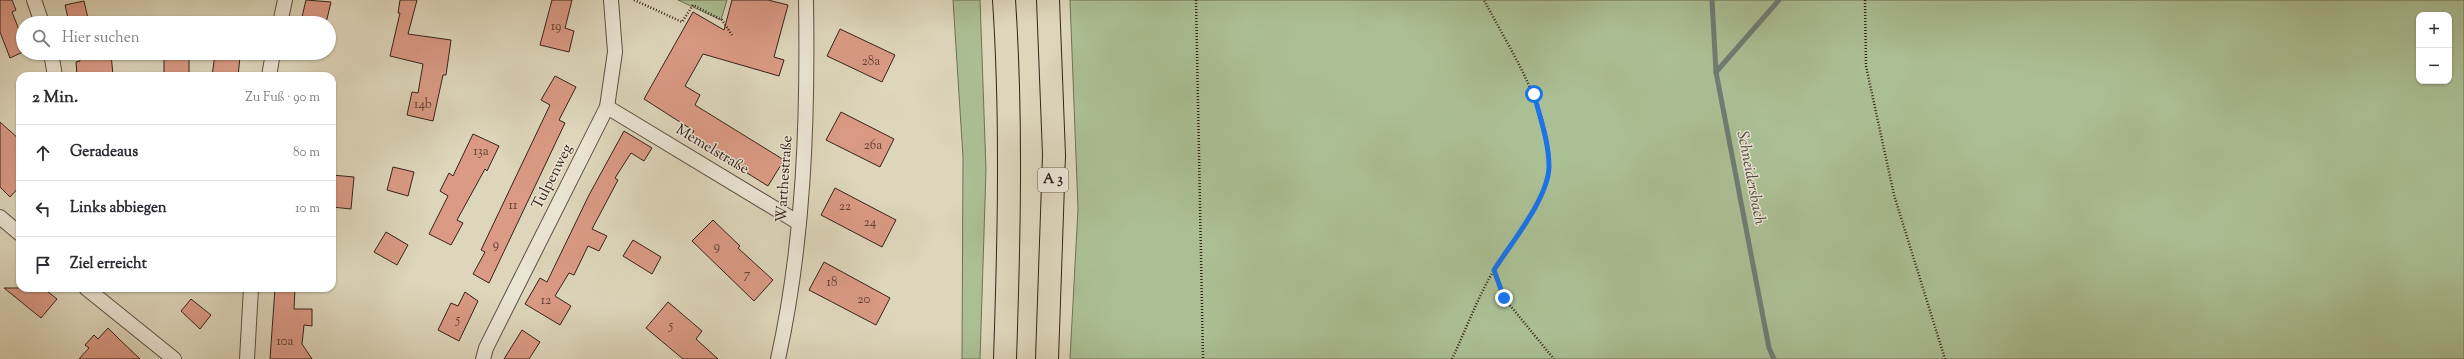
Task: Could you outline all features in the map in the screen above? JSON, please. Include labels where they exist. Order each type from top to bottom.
[{"type":"highway","points":[[1004,0],[1007,46],[1010,222],[1005,359]]},
{"type":"highway","name":"A 3","points":[[1047,359],[1054,155],[1048,0]]},
{"type":"street","points":[[34,0],[40,16]]},
{"type":"street","points":[[282,16],[286,0]]},
{"type":"street","name":"Tulpenweg","points":[[483,359],[486,348],[608,107],[615,52],[611,0]]},
{"type":"street","name":"Warthestraße","points":[[778,359],[786,321],[799,222],[808,99],[806,0]]},
{"type":"street","points":[[52,60],[54,72]]},
{"type":"street","points":[[270,72],[272,60]]},
{"type":"street","name":"Memelstraße","points":[[608,107],[799,222]]},
{"type":"street","points":[[0,217],[16,231]]},
{"type":"street","points":[[91,292],[174,359]]},
{"type":"street","points":[[248,359],[251,292]]},
{"type":"path","points":[[634,0],[682,22],[693,4],[722,20],[732,35]]},
{"type":"path","points":[[1196,0],[1203,359]]},
{"type":"path","points":[[1452,359],[1494,270],[1536,205],[1549,168],[1548,147],[1534,94],[1484,0]]},
{"type":"path","points":[[1865,0],[1866,66],[1894,195],[1945,359]]},
{"type":"path","points":[[1494,270],[1504,298],[1554,359]]},
{"type":"green space","points":[[678,0],[727,0],[721,20]]},
{"type":"green space","points":[[953,0],[980,0],[986,170],[980,359],[962,359],[963,157]]},
{"type":"green space","points":[[1070,0],[2464,0],[2464,359],[1070,359],[1078,209]]},
{"type":"building","points":[[0,0],[12,0],[16,10],[12,12],[16,22],[16,55],[10,58],[0,32]]},
{"type":"building","points":[[306,0],[331,2],[328,16],[302,16]]},
{"type":"building","points":[[400,0],[417,0],[408,34],[451,40],[446,75],[443,75],[433,121],[407,115],[412,92],[418,93],[423,64],[390,56],[400,13],[398,13]]},
{"type":"building","points":[[552,0],[572,0],[565,28],[574,31],[569,52],[540,45]]},
{"type":"building","points":[[732,0],[768,0],[788,5],[774,57],[784,60],[779,76],[703,54],[685,86],[700,95],[695,105],[784,160],[768,186],[689,137],[694,131],[644,99],[693,12],[724,30]]},
{"type":"building","points":[[84,1],[87,16],[67,16],[65,5]]},
{"type":"building","points":[[840,29],[895,55],[882,82],[827,56]]},
{"type":"building","points":[[112,60],[113,72],[77,72],[76,62]]},
{"type":"building","points":[[164,60],[189,60],[189,72],[164,72]]},
{"type":"building","points":[[214,60],[240,60],[238,72],[213,72]]},
{"type":"building","points":[[555,76],[576,87],[559,120],[565,123],[489,283],[473,274],[485,252],[481,250],[550,105],[541,100]]},
{"type":"building","points":[[841,112],[894,139],[880,167],[826,140]]},
{"type":"building","points":[[0,122],[16,136],[16,190],[10,197],[0,187]]},
{"type":"building","points":[[624,131],[652,148],[644,161],[631,153],[615,178],[618,180],[592,229],[607,236],[599,251],[588,246],[574,275],[569,273],[555,296],[571,306],[560,325],[525,304],[540,278],[547,282],[589,195]]},
{"type":"building","points":[[473,134],[499,146],[487,171],[485,169],[457,220],[463,223],[451,245],[429,234],[448,196],[440,191],[449,173],[453,176]]},
{"type":"building","points":[[393,167],[414,172],[408,196],[387,190]]},
{"type":"building","points":[[336,175],[354,177],[351,209],[336,207]]},
{"type":"building","points":[[835,188],[896,220],[882,247],[821,215]]},
{"type":"building","points":[[713,220],[740,246],[738,248],[773,280],[754,301],[692,241]]},
{"type":"building","points":[[386,232],[408,245],[397,265],[374,252]]},
{"type":"building","points":[[633,240],[661,257],[652,274],[623,256]]},
{"type":"building","points":[[824,262],[890,298],[876,325],[809,290]]},
{"type":"building","points":[[4,288],[16,288],[16,292],[48,292],[57,299],[41,318]]},
{"type":"building","points":[[275,292],[295,292],[294,309],[312,309],[312,326],[304,325],[302,344],[312,359],[270,359]]},
{"type":"building","points":[[465,292],[478,301],[459,341],[438,330],[451,303],[458,306]]},
{"type":"building","points":[[191,299],[211,315],[200,329],[181,311]]},
{"type":"building","points":[[668,302],[702,331],[696,339],[718,359],[683,359],[646,328]]},
{"type":"building","points":[[108,328],[140,359],[79,359],[89,348],[85,345],[94,335],[98,339]]},
{"type":"building","points":[[522,330],[540,342],[529,359],[504,359]]},
{"type":"waterway","name":"Schneidersbach","points":[[1712,0],[1716,72],[1769,348],[1774,359]]},
{"type":"waterway","points":[[1716,72],[1779,0]]},
{"type":"route","points":[[1504,298],[1494,270],[1536,205],[1546,183],[1549,168],[1548,147],[1534,94]]}]
